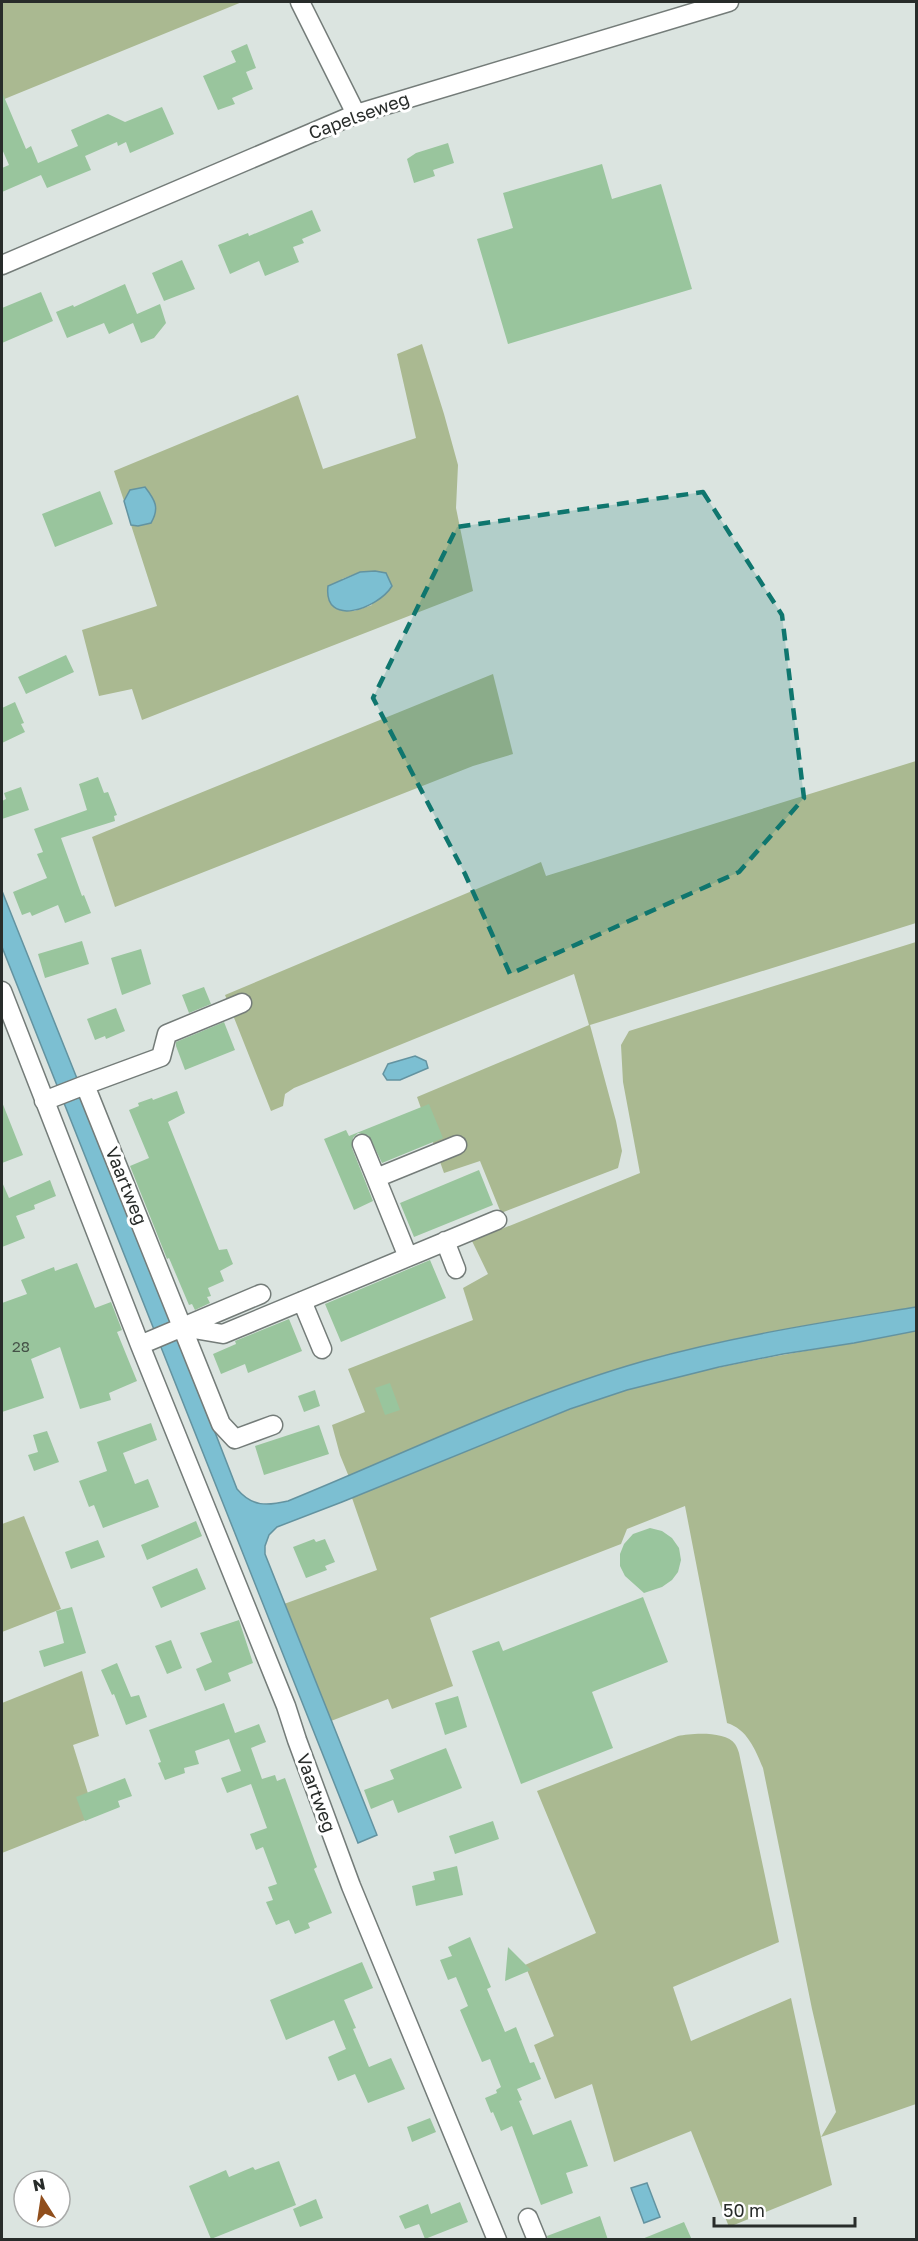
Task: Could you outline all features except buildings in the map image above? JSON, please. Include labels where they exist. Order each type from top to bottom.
[{"type":"street","points":[[300,2],[356,114]]},
{"type":"street","name":"Capelseweg","points":[[2,265],[356,114],[729,2]]},
{"type":"street","name":"Vaartweg","points":[[2,991],[52,1098],[140,1345],[286,1706],[351,1886],[497,2240]]},
{"type":"street","points":[[52,1098],[161,1057],[167,1034],[242,1003]]},
{"type":"street","name":"Vaartweg","points":[[82,1086],[170,1333],[221,1424],[235,1438],[273,1425]]},
{"type":"street","points":[[362,1144],[408,1257]]},
{"type":"street","points":[[376,1178],[457,1145]]},
{"type":"street","points":[[170,1333],[223,1334],[497,1220]]},
{"type":"street","points":[[445,1241],[456,1269]]},
{"type":"street","points":[[140,1345],[261,1294]]},
{"type":"street","points":[[302,1301],[322,1349]]},
{"type":"street","points":[[528,2218],[537,2240]]},
{"type":"highlighted area","points":[[703,492],[782,615],[804,798],[739,872],[510,974],[465,874],[373,698],[457,527]]},
{"type":"green space","points":[[2,2],[242,2],[2,100]]},
{"type":"green space","points":[[422,344],[458,465],[456,508],[473,591],[142,720],[132,689],[99,696],[82,630],[157,606],[131,525],[138,526],[130,490],[124,501],[114,471],[298,395],[323,469],[416,438],[397,354]],"holes":[[[375,571],[372,605],[354,611],[339,610],[342,579],[360,572]]]},
{"type":"green space","points":[[493,674],[513,754],[473,766],[115,907],[92,837]]},
{"type":"green space","points":[[916,761],[916,923],[590,1025],[622,1151],[618,1168],[501,1213],[480,1161],[444,1173],[417,1097],[589,1025],[574,974],[294,1088],[285,1094],[283,1106],[271,1111],[225,995],[541,862],[546,876]]},
{"type":"green space","points":[[916,942],[916,1307],[746,1337],[645,1361],[532,1399],[349,1477],[332,1425],[365,1412],[348,1369],[473,1320],[463,1288],[488,1274],[472,1241],[640,1173],[623,1082],[621,1045],[629,1031]]},
{"type":"green space","points":[[916,1331],[916,2104],[821,2137],[836,2112],[812,2009],[763,1768],[745,1735],[727,1723],[685,1506],[627,1529],[621,1544],[430,1618],[453,1686],[392,1709],[388,1699],[331,1721],[284,1604],[377,1570],[352,1498],[565,1412],[627,1390],[735,1364]]},
{"type":"green space","points":[[24,1516],[61,1609],[2,1632],[2,1524]]},
{"type":"green space","points":[[82,1671],[99,1736],[73,1745],[95,1816],[2,1853],[2,1703]]},
{"type":"green space","points":[[717,1735],[735,1744],[739,1753],[779,1942],[673,1987],[691,2041],[791,1998],[832,2185],[729,2227],[691,2131],[614,2162],[592,2084],[555,2099],[534,2045],[554,2036],[525,1965],[596,1933],[537,1791],[678,1736]]},
{"type":"water","points":[[145,487],[155,504],[154,518],[151,523],[131,525],[124,501],[130,490]]},
{"type":"water","points":[[360,572],[386,573],[392,586],[385,594],[375,602],[353,610],[342,611],[334,607],[329,599],[328,586]]},
{"type":"water","points":[[2,891],[237,1489],[254,1502],[273,1504],[288,1501],[508,1408],[644,1361],[745,1337],[916,1307],[916,1331],[719,1367],[627,1390],[570,1409],[277,1527],[269,1535],[265,1554],[377,1835],[358,1843],[2,947]]},
{"type":"water","points":[[415,1056],[426,1061],[428,1068],[400,1080],[387,1080],[383,1074],[388,1064]]},
{"type":"water","points":[[647,2183],[660,2217],[644,2223],[631,2188]]}]
